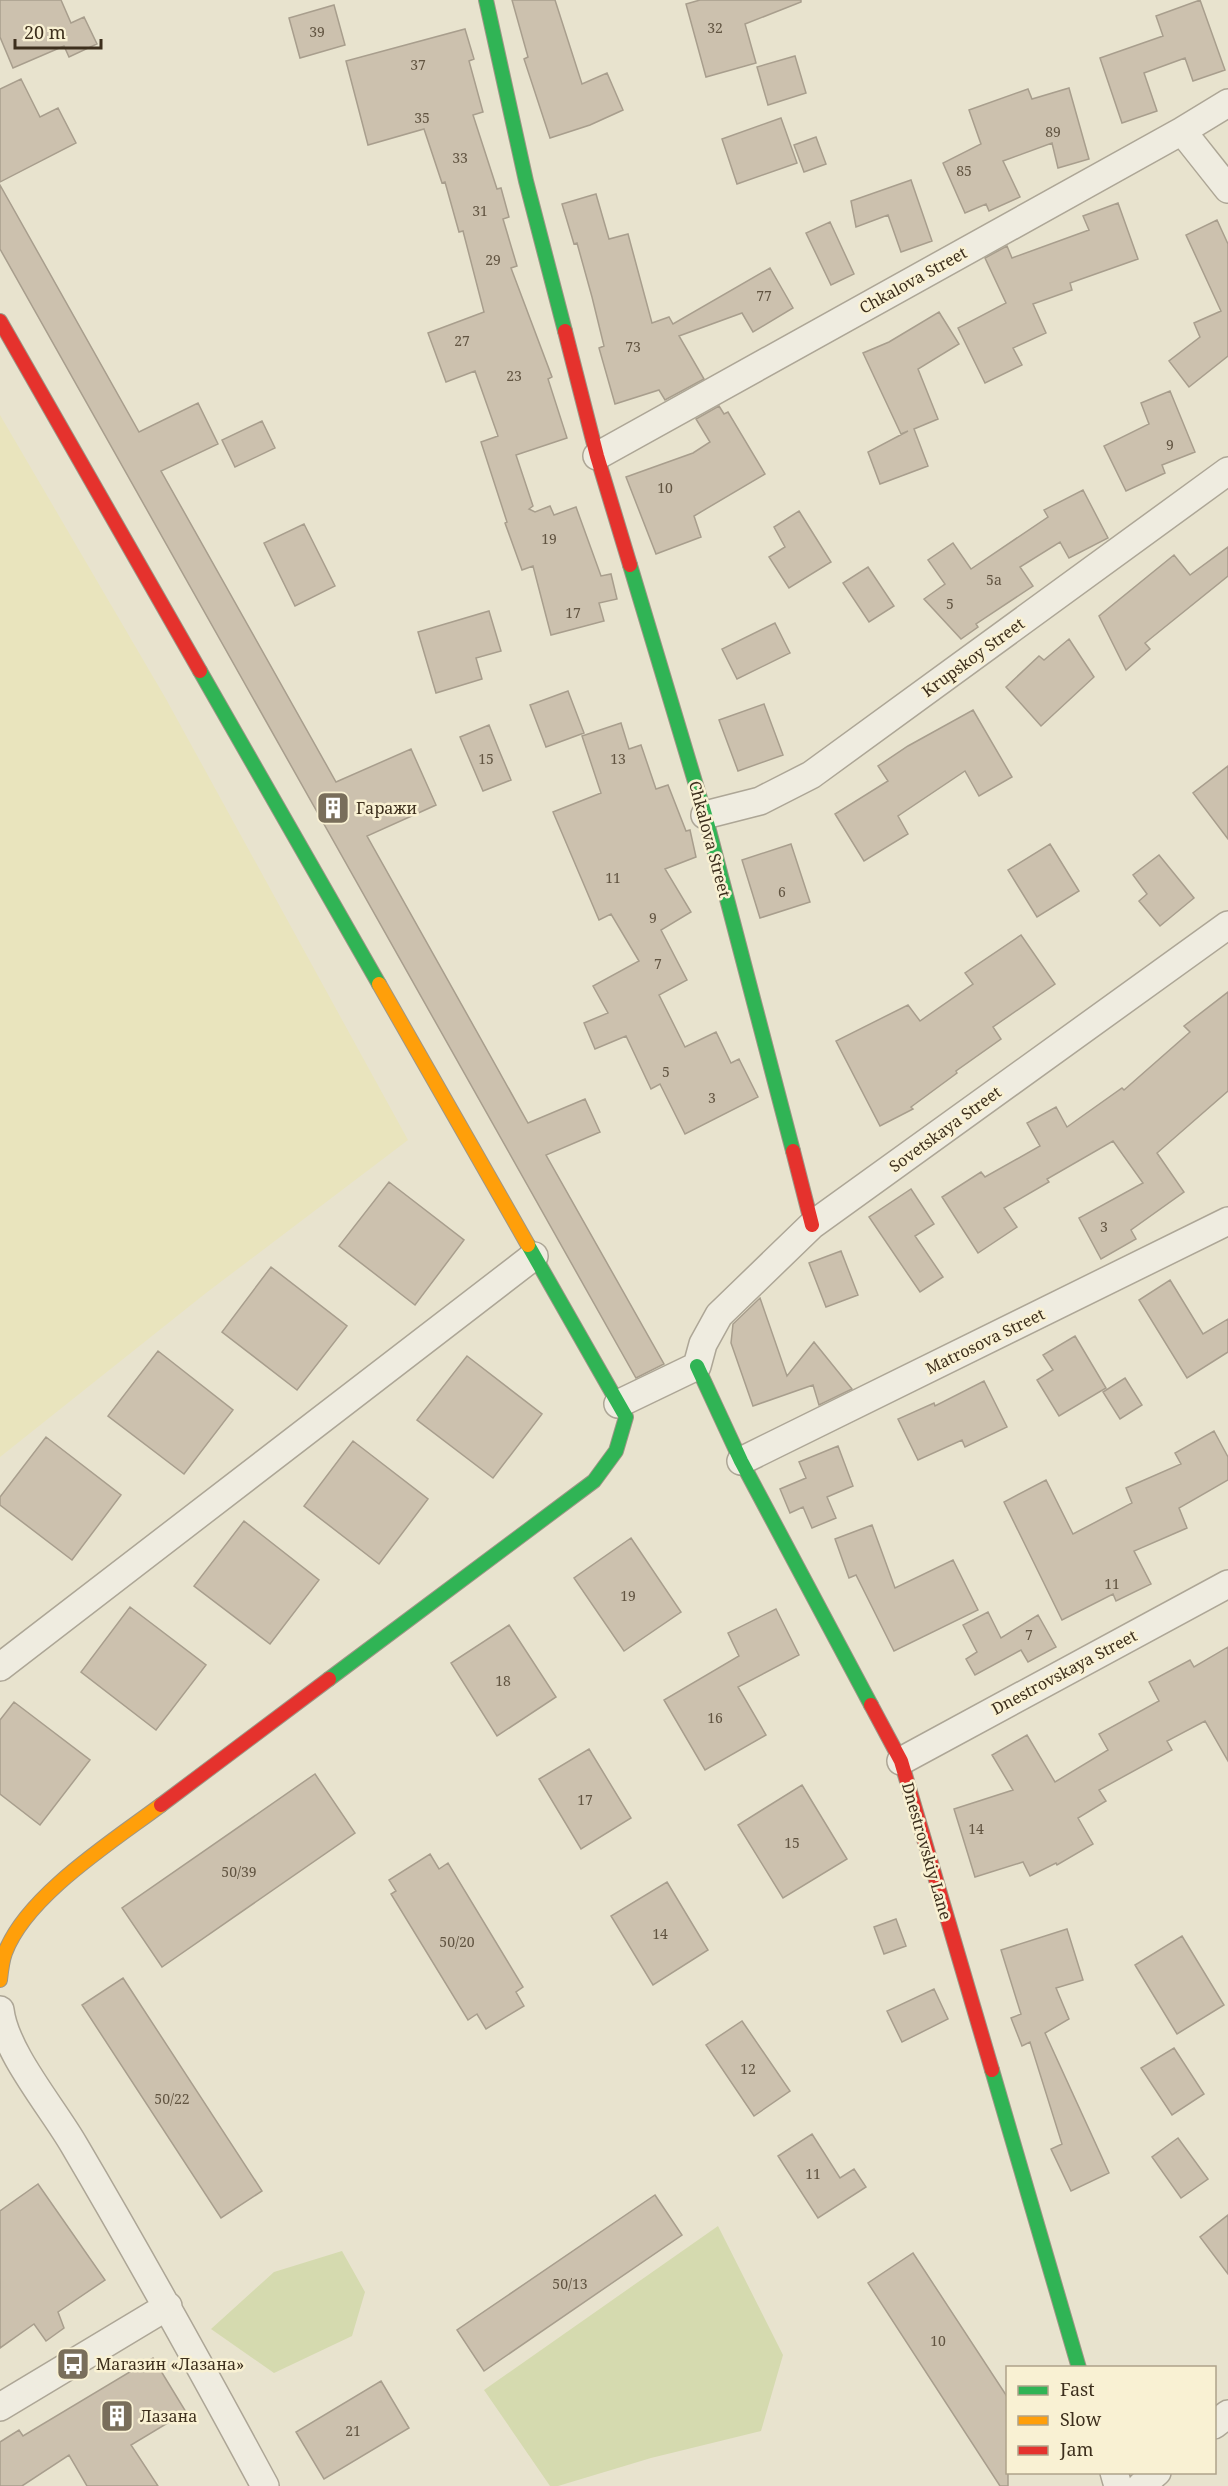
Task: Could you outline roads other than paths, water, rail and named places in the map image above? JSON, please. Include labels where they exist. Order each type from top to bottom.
[{"type":"street","name":"Chkalova Street","points":[[486,0],[526,182],[597,456],[705,815],[812,1225]]},
{"type":"street","name":"Chkalova Street","points":[[597,456],[1182,131],[1228,103]]},
{"type":"street","points":[[1182,131],[1228,189]]},
{"type":"street","points":[[0,321],[626,1417],[619,1448],[608,1467],[594,1481],[393,1629],[82,1866],[21,1921],[4,1953],[0,1980]]},
{"type":"street","name":"Krupskoy Street","points":[[705,815],[760,801],[811,776],[1228,471]]},
{"type":"street","name":"Sovetskaya Street","points":[[697,1366],[703,1344],[719,1315],[812,1225],[1228,925]]},
{"type":"street","name":"Matrosova Street","points":[[741,1461],[1228,1221]]},
{"type":"street","points":[[0,1667],[534,1256]]},
{"type":"street","points":[[618,1404],[697,1366]]},
{"type":"street","name":"Dnestrovskiy Lane","points":[[697,1366],[741,1461],[901,1761],[1080,2366]]},
{"type":"street","name":"Dnestrovskaya Street","points":[[901,1761],[1228,1584]]},
{"type":"street","points":[[0,2010],[7,2038],[57,2115],[168,2306],[265,2486]]},
{"type":"street","points":[[0,2407],[168,2306]]},
{"type":"street","points":[[1216,2424],[1228,2414]]},
{"type":"street","points":[[1141,2486],[1155,2474]]},
{"type":"place","name":"Гаражи","points":[[333,808]]},
{"type":"place","name":"Магазин «Лазана»","points":[[73,2364]]},
{"type":"place","name":"Лазана","points":[[117,2416]]}]
